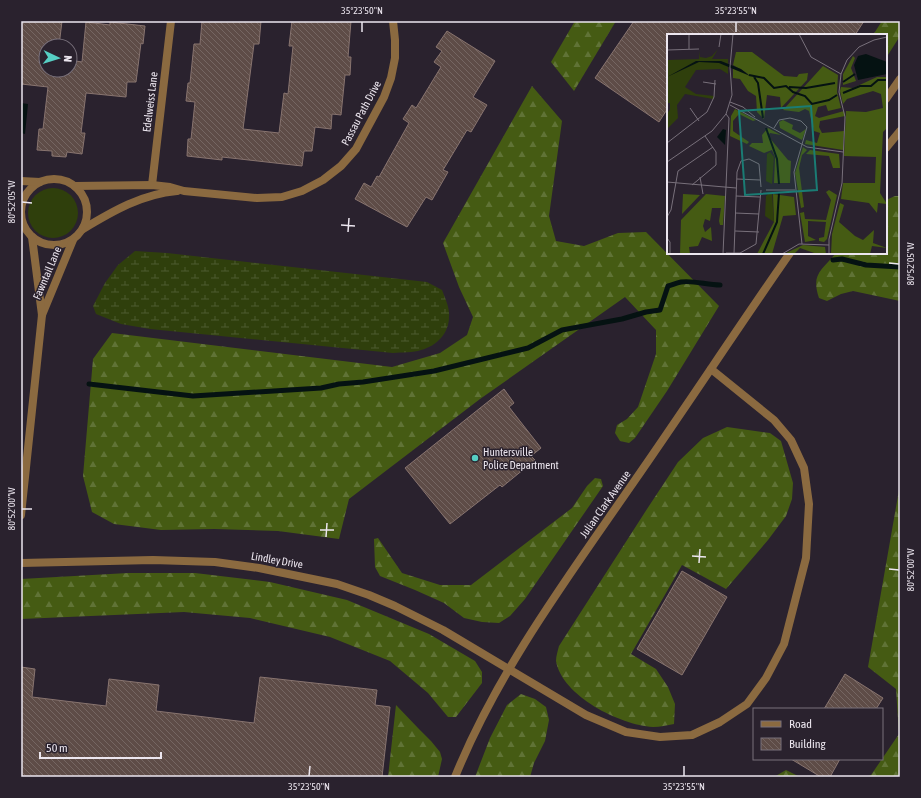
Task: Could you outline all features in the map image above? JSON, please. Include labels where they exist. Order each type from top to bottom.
[{"type":"street","name":"Edelweiss Lane","points":[[152,185],[171,21]]},
{"type":"street","name":"Passau Path Drive","points":[[82,229],[131,202],[167,192],[184,191],[257,198],[282,197],[302,191],[322,180],[341,166],[356,149],[384,97],[391,78],[395,58],[393,21]]},
{"type":"street","points":[[887,98],[900,79]]},
{"type":"street","points":[[887,147],[900,131]]},
{"type":"street","points":[[50,179],[62,179],[75,186],[80,190],[88,211],[86,222],[73,240],[63,244],[52,245],[41,243],[32,237],[22,222],[21,207],[24,197],[31,188],[40,182],[50,179]]},
{"type":"street","points":[[21,181],[40,182]]},
{"type":"street","name":"Passau Path Drive","points":[[75,186],[152,185],[170,187],[184,191]]},
{"type":"street","name":"Fawntail Lane","points":[[21,516],[42,315],[32,237]]},
{"type":"street","name":"Fawntail Lane","points":[[42,315],[73,240]]},
{"type":"street","name":"Julian Clark Avenue","points":[[455,777],[468,744],[509,668],[569,576],[789,254]]},
{"type":"street","name":"Lindley Drive","points":[[21,563],[153,560],[215,562],[259,568],[337,584],[395,606],[443,630],[586,715],[626,732],[660,737],[692,735],[720,722],[747,704],[766,678],[784,644],[806,558],[809,504],[804,468],[791,440],[774,420],[711,369]]},
{"type":"green space","points":[[575,21],[616,21],[574,91],[551,62]]},
{"type":"green space","points":[[882,21],[900,21],[900,36],[887,56],[887,34],[874,34]]},
{"type":"green space","points":[[532,86],[562,121],[549,216],[556,241],[584,246],[618,233],[646,232],[719,306],[667,391],[635,438],[629,443],[620,441],[615,433],[617,425],[627,419],[638,407],[656,354],[656,330],[625,297],[480,399],[349,499],[339,539],[278,531],[214,529],[161,530],[114,524],[92,512],[83,476],[93,359],[112,333],[392,367],[440,353],[467,335],[473,317],[459,287],[443,243]]},
{"type":"green space","points":[[48,188],[58,188],[71,195],[78,208],[78,218],[71,231],[58,238],[48,238],[39,234],[32,227],[28,218],[28,208],[32,199],[39,192]]},
{"type":"green space","points":[[895,196],[900,196],[900,301],[853,291],[841,294],[827,301],[819,298],[816,283],[817,278],[822,269],[835,254],[887,254],[887,200]]},
{"type":"green space","points":[[135,251],[167,253],[427,282],[442,290],[449,310],[447,328],[437,342],[427,348],[418,351],[393,353],[150,329],[121,324],[96,314],[93,306],[105,283],[118,265]]},
{"type":"green space","points":[[727,427],[770,433],[781,441],[793,483],[792,499],[786,516],[768,540],[726,589],[682,565],[631,654],[656,669],[668,687],[675,704],[674,724],[653,727],[625,721],[594,706],[569,686],[561,674],[556,661],[559,646],[678,462],[703,438]]},
{"type":"green space","points":[[595,478],[601,479],[603,486],[525,599],[510,616],[499,623],[482,622],[464,618],[444,603],[380,576],[375,567],[374,539],[378,538],[402,573],[440,585],[471,585],[572,508],[587,486]]},
{"type":"green space","points":[[899,490],[900,777],[866,777],[871,775],[881,760],[883,760],[883,757],[899,734],[896,689],[868,667]]},
{"type":"green space","points":[[128,573],[195,573],[270,582],[347,600],[429,634],[475,661],[482,672],[482,683],[456,717],[448,717],[428,693],[390,661],[330,637],[250,618],[184,612],[21,619],[21,579]]},
{"type":"green space","points":[[521,694],[535,699],[546,707],[549,720],[545,741],[534,763],[530,777],[475,777],[490,738],[507,705]]},
{"type":"green space","points":[[396,705],[440,752],[442,759],[438,777],[388,777]]},
{"type":"green space","points":[[786,770],[800,777],[774,777]]},
{"type":"shaded area","points":[[21,103],[28,104],[25,134],[21,133]]},
{"type":"building","points":[[21,21],[62,21],[60,38],[38,38],[38,78],[78,78],[78,61],[82,62],[86,22],[110,25],[110,22],[145,26],[143,44],[141,43],[136,82],[127,82],[126,97],[86,93],[81,133],[85,133],[82,154],[67,152],[66,157],[52,156],[52,151],[37,150],[39,129],[43,129],[48,87],[21,84]]},
{"type":"building","points":[[202,21],[261,21],[259,44],[254,44],[243,129],[279,133],[284,93],[288,94],[293,46],[289,46],[292,21],[351,21],[348,57],[351,57],[350,75],[345,75],[341,115],[332,114],[331,129],[315,127],[312,151],[304,151],[302,166],[222,157],[222,160],[187,156],[188,139],[191,139],[195,102],[186,101],[188,83],[190,83],[194,44],[200,44]]},
{"type":"building","points":[[634,21],[864,21],[856,34],[667,34],[667,110],[659,122],[595,78]]},
{"type":"building","points":[[447,31],[495,61],[473,97],[487,105],[471,132],[467,130],[443,170],[448,172],[432,200],[426,197],[407,227],[355,199],[364,183],[371,187],[377,176],[379,177],[409,123],[403,119],[412,105],[416,108],[441,67],[434,62],[442,51],[436,47]]},
{"type":"building","name":"Huntersville Police Department","points":[[504,389],[514,403],[509,407],[541,448],[531,456],[535,460],[502,487],[500,485],[450,524],[405,468]]},
{"type":"building","points":[[682,571],[727,597],[682,675],[637,649]]},
{"type":"building","points":[[21,667],[35,669],[32,697],[106,706],[109,679],[159,685],[156,711],[254,723],[260,677],[377,690],[375,705],[390,707],[382,777],[21,777]]},
{"type":"building","points":[[845,674],[883,698],[877,708],[825,708]]},
{"type":"building","points":[[793,760],[839,760],[830,777],[821,777]]},
{"type":"waterway","points":[[833,260],[842,259],[866,265],[900,267]]},
{"type":"waterway","points":[[89,384],[193,396],[321,388],[339,384],[363,382],[434,371],[528,348],[562,330],[622,319],[646,312],[660,310],[668,286],[677,283],[690,282],[720,285]]},
{"type":"place","name":"Huntersville Police Department","points":[[475,458]]}]
